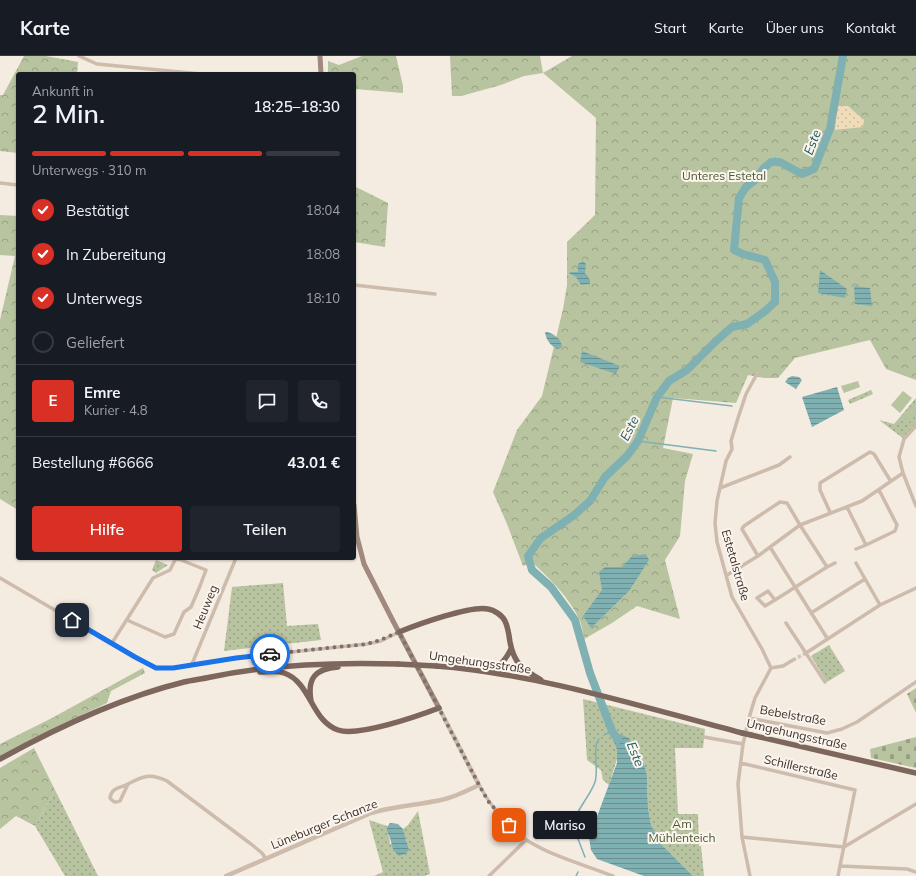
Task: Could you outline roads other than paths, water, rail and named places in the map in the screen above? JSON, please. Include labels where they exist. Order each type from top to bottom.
[{"type":"main road","points":[[320,56],[321,72]]},
{"type":"main road","points":[[220,675],[276,671],[285,673],[297,682],[312,702],[323,721],[329,726],[338,730],[361,730],[391,723],[439,708],[364,564],[357,537],[356,526]]},
{"type":"main road","points":[[399,632],[446,616],[487,608],[497,613],[504,619],[508,628],[511,649],[517,663],[524,670],[544,683]]},
{"type":"main road","points":[[479,671],[498,666],[505,661],[511,649]]},
{"type":"main road","points":[[312,702],[310,686],[313,677],[318,672],[332,667],[373,663]]},
{"type":"main road","name":"Umgehungsstraße","points":[[0,759],[66,724],[104,708],[185,682],[220,675],[293,665],[373,663],[436,666],[479,671],[544,683],[742,733],[916,773]]},
{"type":"street","points":[[79,56],[97,64],[180,72]]},
{"type":"street","points":[[0,183],[16,185]]},
{"type":"street","points":[[356,285],[435,294]]},
{"type":"street","name":"Estetalstraße","points":[[758,372],[746,394],[738,418],[732,441],[732,449],[726,461],[717,501],[715,523],[717,542],[732,597],[762,649],[770,668]]},
{"type":"street","points":[[916,426],[904,439],[899,457],[903,473],[916,506]]},
{"type":"street","points":[[830,512],[820,490],[820,483],[870,452],[874,454],[890,480]]},
{"type":"street","points":[[720,488],[779,465],[790,457]]},
{"type":"street","points":[[727,575],[758,556],[800,525],[830,512],[862,501],[879,490],[890,480],[903,473]]},
{"type":"street","points":[[856,549],[895,531],[897,525],[879,490]]},
{"type":"street","points":[[758,556],[742,529],[744,526],[780,502],[787,503],[827,567]]},
{"type":"street","points":[[847,507],[866,545]]},
{"type":"street","points":[[770,547],[827,638]]},
{"type":"street","points":[[112,643],[153,578],[170,570],[175,560]]},
{"type":"street","points":[[127,620],[165,637],[174,634],[184,612],[190,607],[206,570],[181,560]]},
{"type":"street","name":"Heuweg","points":[[192,664],[235,560]]},
{"type":"street","points":[[775,600],[768,591],[757,598],[764,606],[775,600],[827,567],[835,563]]},
{"type":"street","points":[[856,563],[880,605]]},
{"type":"street","points":[[0,578],[156,668],[173,668],[236,658],[367,644],[399,632]]},
{"type":"street","points":[[811,613],[865,580]]},
{"type":"street","points":[[806,653],[880,605],[916,588]]},
{"type":"street","points":[[786,623],[825,682]]},
{"type":"street","points":[[750,876],[742,837],[738,784],[743,744],[755,698],[770,668],[783,666],[793,660]]},
{"type":"street","name":"Bebelstraße","points":[[749,718],[828,733],[842,729],[857,722],[916,682]]},
{"type":"street","points":[[439,708],[488,801],[509,825],[526,840],[547,851],[613,876]]},
{"type":"street","points":[[704,737],[743,744]]},
{"type":"street","name":"Schillerstraße","points":[[741,763],[855,790],[844,847]]},
{"type":"street","points":[[128,784],[120,801],[112,801],[110,794],[113,790],[121,786],[146,776],[160,778],[167,781],[251,844],[262,853],[266,859]]},
{"type":"street","name":"Lüneburger Schanze","points":[[226,876],[371,813],[390,808],[443,800],[463,793],[479,785]]},
{"type":"street","points":[[742,837],[844,847],[916,804]]},
{"type":"street","points":[[489,876],[526,840]]},
{"type":"street","points":[[838,876],[844,847]]},
{"type":"street","points":[[840,866],[907,869],[916,872]]},
{"type":"water","points":[[583,261],[586,264],[585,273],[590,280],[590,284],[581,285],[576,277],[569,273],[578,272],[578,264]]},
{"type":"water","points":[[820,270],[847,289],[845,298],[818,293]]},
{"type":"water","points":[[854,286],[870,288],[872,306],[855,304]]},
{"type":"water","points":[[545,332],[553,334],[557,337],[561,343],[561,348],[557,349],[550,344],[547,340]]},
{"type":"water","points":[[582,351],[620,366],[616,374],[580,362]]},
{"type":"water","points":[[792,376],[799,377],[802,380],[796,389],[785,382]]},
{"type":"water","points":[[837,387],[844,410],[812,427],[802,397]]},
{"type":"water","points":[[646,554],[649,560],[629,591],[591,628],[583,616],[602,590],[599,572],[605,567],[622,567],[632,556]]},
{"type":"water","points":[[612,731],[629,738],[644,763],[647,775],[648,809],[651,825],[661,844],[693,876],[644,876],[597,859],[591,850],[589,838],[617,763],[617,750],[610,732]]},
{"type":"water","points":[[390,823],[398,824],[403,829],[409,850],[405,854],[399,856],[393,850],[387,831],[387,827]]},
{"type":"waterway","name":"Este","points":[[618,740],[612,731],[590,673],[575,620],[551,587],[532,570],[528,556],[541,538],[573,516],[590,501],[605,477],[627,456],[638,441],[657,397],[669,381],[687,370],[732,327],[747,324],[775,302],[775,282],[765,260],[734,250],[739,198],[746,187],[755,180],[764,168],[771,162],[780,162],[802,174],[814,169],[830,129],[843,56]]},
{"type":"waterway","points":[[657,397],[732,406]]},
{"type":"waterway","points":[[638,441],[716,451]]},
{"type":"waterway","points":[[604,735],[612,731]]},
{"type":"waterway","points":[[585,857],[573,826],[576,816],[595,782],[596,747],[599,739]]},
{"type":"waterway","points":[[576,876],[578,872]]},
{"type":"tunnel","points":[[793,660],[806,653]]},
{"type":"place","name":"Mariso","points":[[509,825]]},
{"type":"park label","name":"Unteres Estetal","points":[[724,175]]},
{"type":"park label","name":"Am Mühlenteich","points":[[682,830]]}]
